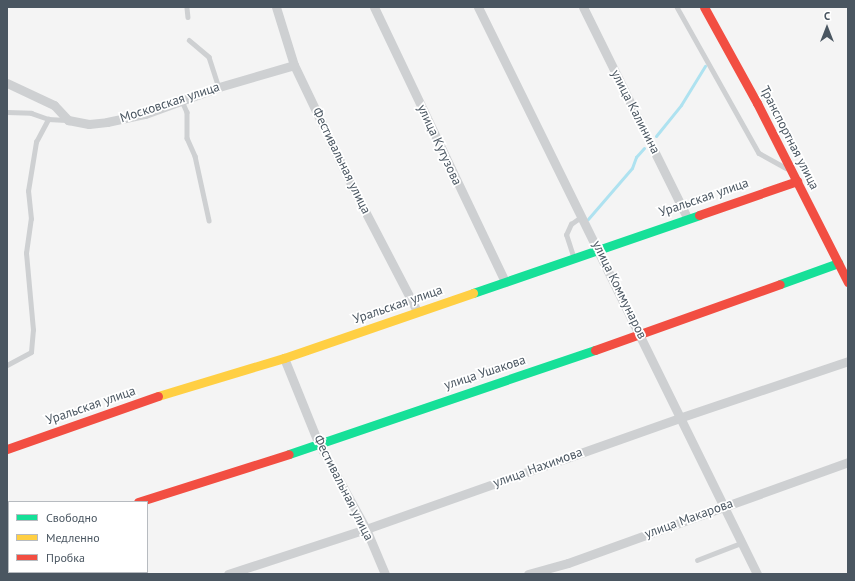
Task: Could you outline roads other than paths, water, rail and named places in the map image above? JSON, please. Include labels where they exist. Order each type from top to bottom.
[{"type":"street","name":"Фестивальная улица","points":[[276,7],[294,65],[354,190],[417,311]]},
{"type":"street","name":"улица Кутузова","points":[[374,7],[505,282]]},
{"type":"street","name":"улица Коммунаров","points":[[478,7],[581,217],[599,248],[641,334],[679,418],[757,574]]},
{"type":"street","name":"улица Калинина","points":[[583,7],[687,217]]},
{"type":"street","name":"Транспортная улица","points":[[704,7],[797,181],[848,282]]},
{"type":"street","name":"Московская улица","points":[[68,120],[89,124],[145,114],[219,87],[294,65]]},
{"type":"street","points":[[7,83],[54,105],[68,120]]},
{"type":"street","name":"Уральская улица","points":[[7,449],[165,394],[284,358],[505,282],[573,256],[797,181]]},
{"type":"street","name":"улица Ушакова","points":[[142,501],[194,486],[318,442],[641,334],[838,263]]},
{"type":"street","name":"Фестивальная улица","points":[[284,358],[318,442],[366,530],[385,574]]},
{"type":"street","name":"улица Нахимова","points":[[228,574],[366,530],[679,418],[848,361]]},
{"type":"street","name":"улица Макарова","points":[[528,574],[568,564],[723,506],[848,462]]},
{"type":"lane","points":[[677,7],[759,153],[792,172]]},
{"type":"lane","points":[[187,8],[188,17]]},
{"type":"lane","points":[[190,40],[209,57],[219,87]]},
{"type":"lane","points":[[182,101],[187,112],[187,138],[195,156],[209,220]]},
{"type":"lane","points":[[7,112],[31,113],[48,120],[68,120]]},
{"type":"lane","points":[[7,365],[31,352],[33,330],[26,253],[31,219],[28,191],[36,142],[48,120]]},
{"type":"lane","points":[[573,256],[566,235],[570,224],[581,217]]},
{"type":"lane","points":[[697,560],[741,543]]},
{"type":"waterway","points":[[656,136],[681,105],[705,66]]},
{"type":"waterway","points":[[588,219],[632,168],[636,157],[644,148]]}]
